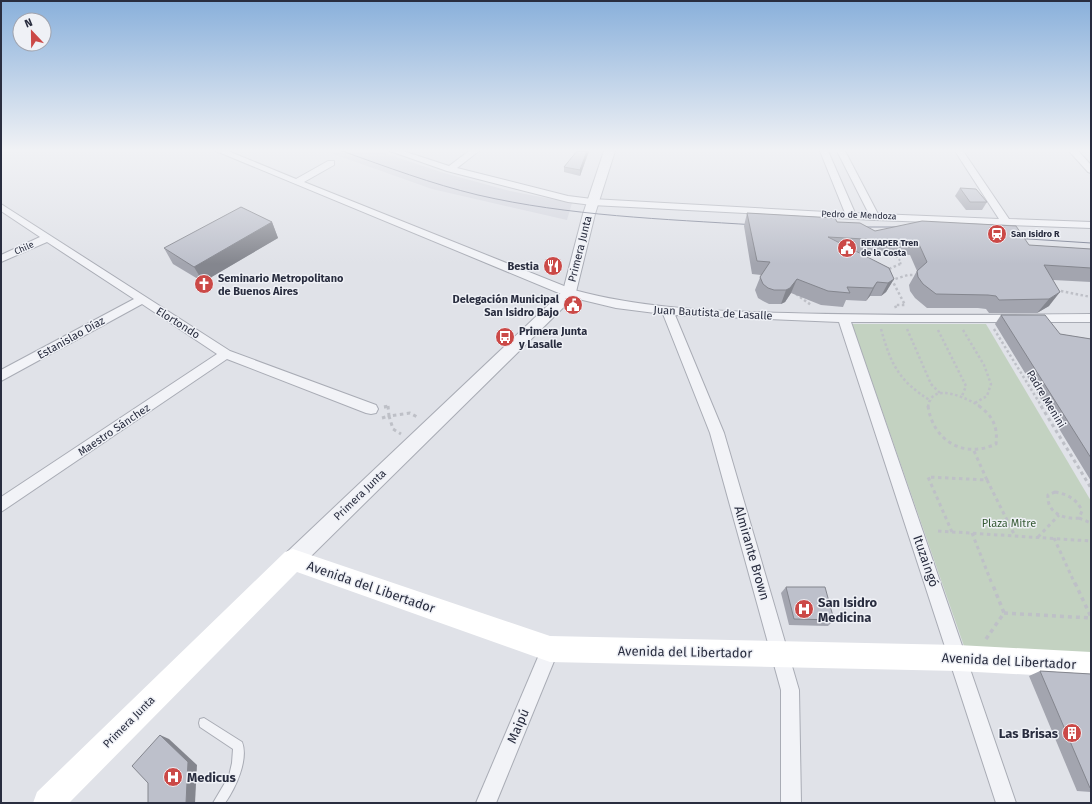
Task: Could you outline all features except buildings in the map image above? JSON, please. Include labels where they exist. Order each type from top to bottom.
[{"type":"main road","name":"Avenida del Libertador","points":[[293,560],[550,649],[966,658],[1091,665]]},
{"type":"main road","name":"Primera Junta","points":[[48,803],[293,560]]},
{"type":"street","name":"Juan Bautista de Lasalle","points":[[313,189],[570,293],[594,300],[668,312],[844,319],[1091,318]]},
{"type":"street","name":"Pedro de Mendoza","points":[[527,189],[568,199],[592,202],[875,217],[1005,220],[1091,225]]},
{"type":"street","name":"Primera Junta","points":[[293,560],[570,293],[592,202],[597,189]]},
{"type":"street","points":[[840,189],[852,215]]},
{"type":"street","points":[[860,189],[875,217]]},
{"type":"street","points":[[984,189],[1005,220]]},
{"type":"street","name":"Elortondo","points":[[1,207],[141,300],[226,354],[373,415]]},
{"type":"street","name":"Chile","points":[[1,259],[47,238]]},
{"type":"street","name":"Estanislao Díaz","points":[[1,376],[141,300]]},
{"type":"street","name":"Almirante Brown","points":[[668,312],[716,433],[781,654],[790,690],[791,803]]},
{"type":"street","name":"Ituzaingó","points":[[844,319],[966,658],[1006,803]]},
{"type":"street","name":"Maestro Sánchez","points":[[1,505],[226,354]]},
{"type":"street","name":"Maipú","points":[[486,803],[550,649]]},
{"type":"lane","points":[[204,723],[238,746],[238,768],[226,792],[218,803]]},
{"type":"path","points":[[882,250],[897,256],[901,262],[900,265],[888,269],[873,264],[868,258],[869,253],[882,250]]},
{"type":"path","points":[[888,269],[905,305],[895,305],[898,311],[890,311]]},
{"type":"path","points":[[886,277],[892,280],[908,275],[923,276]]},
{"type":"path","points":[[792,290],[812,306]]},
{"type":"path","points":[[1055,290],[1091,297]]},
{"type":"path","name":"Padre Menini","points":[[988,319],[1091,488]]},
{"type":"path","points":[[906,327],[931,384],[940,394]]},
{"type":"path","points":[[880,328],[889,360],[899,377],[914,391],[931,401]]},
{"type":"path","points":[[936,328],[966,386],[962,396]]},
{"type":"path","points":[[962,328],[984,365],[991,384],[987,396],[975,403]]},
{"type":"path","points":[[949,393],[962,396],[975,403],[990,416],[996,427],[998,437],[996,444],[987,449],[974,451],[964,449],[952,443],[933,426],[928,405],[940,394],[949,393]]},
{"type":"path","points":[[388,406],[393,429]]},
{"type":"path","points":[[373,415],[389,416],[410,413]]},
{"type":"path","points":[[974,451],[1015,536]]},
{"type":"path","points":[[952,532],[928,477],[987,480]]},
{"type":"path","points":[[1079,518],[1082,511],[1077,502],[1066,495],[1055,492],[1048,495],[1047,503],[1059,515],[1070,519],[1079,518],[1091,523]]},
{"type":"path","points":[[1038,537],[1059,515]]},
{"type":"path","points":[[938,531],[1091,541]]},
{"type":"path","points":[[972,533],[1004,613]]},
{"type":"path","points":[[1004,613],[1091,618],[1054,538]]},
{"type":"path","points":[[966,658],[1004,613]]},
{"type":"shaded area","points":[[431,189],[501,189],[572,203],[567,220]]},
{"type":"green space","name":"Plaza Mitre","points":[[852,324],[986,324],[1091,501],[1091,656],[964,646]]},
{"type":"tram line","points":[[454,189],[478,195],[547,208],[616,216],[756,225]]},
{"type":"tram line","points":[[857,227],[903,227]]},
{"type":"tram line","points":[[1013,238],[1091,243]]},
{"type":"place","name":"San Isidro R","points":[[997,234]]},
{"type":"place","name":"RENAPER Tren de la Costa","points":[[847,248]]},
{"type":"place","name":"Bestia","points":[[553,266]]},
{"type":"place","name":"Seminario Metropolitano de Buenos Aires","points":[[204,284]]},
{"type":"place","name":"Delegación Municipal San Isidro Bajo","points":[[573,305]]},
{"type":"place","name":"Primera Junta y Lasalle","points":[[505,337]]},
{"type":"place","name":"San Isidro Medicina","points":[[804,609]]},
{"type":"place","name":"Las Brisas","points":[[1072,733]]},
{"type":"place","name":"Medicus","points":[[173,777]]}]
